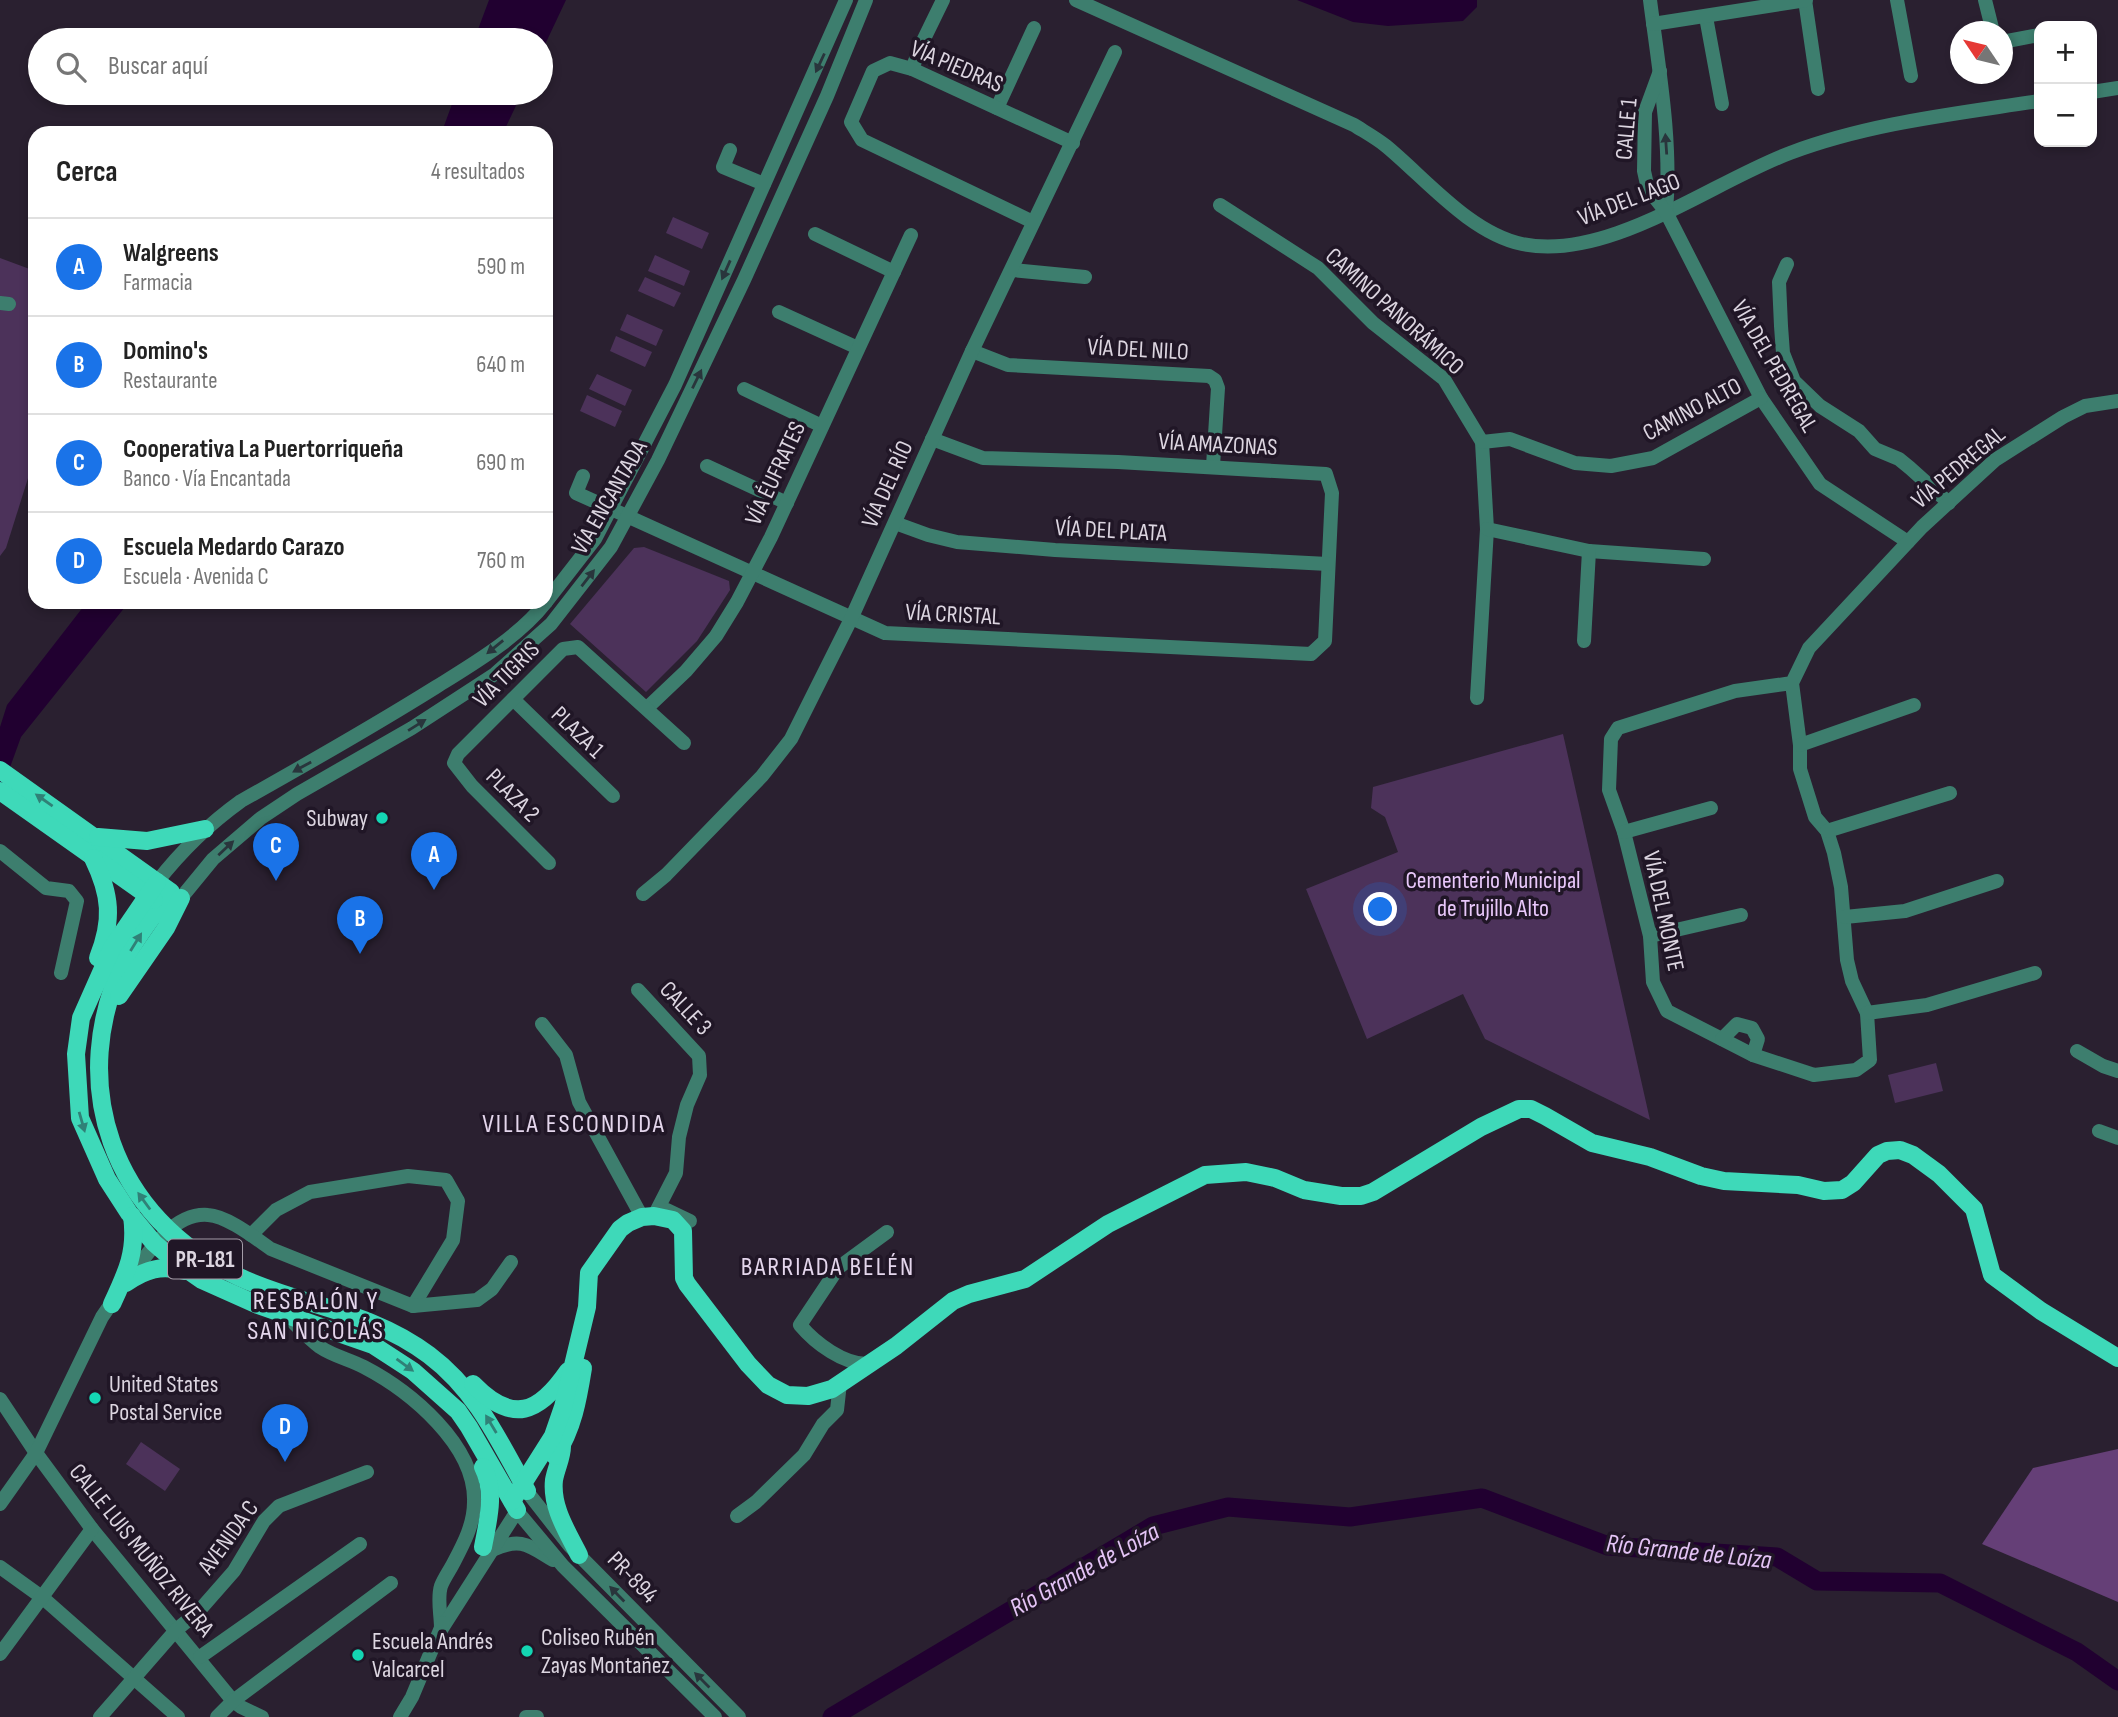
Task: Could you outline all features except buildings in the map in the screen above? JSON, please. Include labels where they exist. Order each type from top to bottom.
[{"type":"main road","points":[[0,770],[88,842],[105,883],[109,918],[103,946],[86,989],[81,1018]]},
{"type":"main road","points":[[0,791],[88,842],[164,894]]},
{"type":"main road","points":[[88,842],[148,841],[173,838],[205,828]]},
{"type":"main road","name":"PR-181","points":[[164,894],[112,948],[81,1018],[76,1054],[80,1118],[107,1179],[132,1216],[155,1243],[190,1272],[224,1292],[350,1336],[395,1357],[448,1401],[474,1435],[514,1506]]},
{"type":"main road","name":"PR-181","points":[[164,894],[166,928],[105,1020],[99,1069],[100,1095],[105,1126],[127,1177],[153,1214],[208,1261],[239,1277],[364,1319],[387,1329],[429,1355],[459,1381],[483,1412],[526,1489]]},
{"type":"main road","points":[[526,1489],[553,1436],[587,1307],[589,1273],[620,1229],[652,1213],[673,1220],[683,1231],[684,1278],[748,1364],[768,1385],[787,1395],[808,1396],[820,1394],[869,1364],[953,1301],[1025,1279],[1108,1224],[1205,1175],[1246,1172],[1275,1178],[1304,1191],[1361,1196],[1373,1192],[1481,1127],[1519,1109],[1531,1109],[1592,1143],[1650,1157],[1701,1176],[1724,1181],[1770,1182],[1824,1191],[1842,1190],[1853,1183],[1878,1155],[1900,1150],[1913,1155],[1939,1174],[1974,1209],[1992,1275],[2041,1311],[2117,1357]]},
{"type":"main road","points":[[111,1304],[132,1255],[135,1236],[132,1216]]},
{"type":"main road","points":[[126,1283],[142,1272],[160,1268],[190,1272]]},
{"type":"main road","points":[[579,1555],[558,1512],[554,1496],[556,1469],[577,1407],[584,1363],[580,1333]]},
{"type":"main road","points":[[429,1355],[443,1358],[495,1404],[511,1408],[535,1406],[545,1399],[553,1393],[574,1362]]},
{"type":"main road","points":[[474,1435],[473,1447],[491,1488],[487,1549]]},
{"type":"main road","points":[[514,1506],[563,1444]]},
{"type":"street","name":"VÍA ENCANTADA","points":[[553,593],[596,539],[675,385],[846,0]]},
{"type":"street","name":"VÍA ENCANTADA","points":[[164,894],[213,859],[261,818],[412,728],[495,674],[551,624],[611,547],[659,460],[827,96],[866,0]]},
{"type":"street","points":[[912,69],[943,0]]},
{"type":"street","name":"VÍA DEL LAGO","points":[[1076,0],[1354,125],[1383,143],[1476,225],[1521,244],[1552,247],[1594,241],[1665,212],[1789,153],[1872,127],[2034,102]]},
{"type":"street","name":"CALLE 1","points":[[1650,0],[1660,71],[1668,182],[1665,212]]},
{"type":"street","points":[[1653,24],[1806,0],[1818,89]]},
{"type":"street","points":[[1897,0],[1911,76]]},
{"type":"street","points":[[1985,0],[1990,21]]},
{"type":"street","points":[[1706,17],[1721,104]]},
{"type":"street","points":[[997,108],[1034,27]]},
{"type":"street","points":[[2013,40],[2034,37]]},
{"type":"street","name":"VÍA DEL RÍO","points":[[643,894],[666,875],[762,776],[791,739],[851,619],[972,351],[1115,52]]},
{"type":"street","name":"VÍA PIEDRAS","points":[[1033,222],[862,140],[851,122],[873,71],[890,63],[912,69],[1073,143]]},
{"type":"street","name":"CALLE 1","points":[[1660,71],[1645,112],[1644,171],[1648,189],[1665,212]]},
{"type":"street","points":[[2097,91],[2118,88]]},
{"type":"street","points":[[730,150],[723,167],[764,184]]},
{"type":"street","name":"CAMINO PANORÁMICO","points":[[1220,205],[1318,268],[1373,323],[1444,379],[1482,443],[1487,528],[1477,698]]},
{"type":"street","name":"VÍA DEL PEDREGAL","points":[[1665,212],[1761,398],[1820,484],[1908,542]]},
{"type":"street","points":[[815,234],[894,272]]},
{"type":"street","name":"VÍA ÉUFRATES","points":[[647,708],[686,671],[716,636],[753,572],[911,235]]},
{"type":"street","points":[[1787,264],[1779,282],[1781,327],[1783,354],[1794,382],[1820,406],[1859,431],[1875,449],[1899,459],[1949,503]]},
{"type":"street","points":[[1012,270],[1085,277]]},
{"type":"street","points":[[779,312],[858,348]]},
{"type":"street","name":"VÍA DEL NILO","points":[[972,351],[1008,365],[1209,376],[1215,380],[1218,388],[1213,466]]},
{"type":"street","points":[[744,389],[822,426]]},
{"type":"street","name":"CAMINO ALTO","points":[[1482,443],[1510,439],[1575,463],[1611,466],[1653,457],[1761,398]]},
{"type":"street","name":"VÍA PEDREGAL","points":[[1908,542],[2002,455],[2085,406],[2118,401]]},
{"type":"street","name":"VÍA AMAZONAS","points":[[932,439],[983,458],[1213,466],[1326,474],[1332,493],[1325,641],[1317,648]]},
{"type":"street","points":[[707,466],[787,503]]},
{"type":"street","name":"VÍA CRISTAL","points":[[583,477],[576,493],[885,633],[1311,654],[1317,648]]},
{"type":"street","name":"VÍA DEL PLATA","points":[[895,523],[957,542],[1055,550],[1328,564]]},
{"type":"street","points":[[1487,528],[1589,551],[1704,559]]},
{"type":"street","points":[[1793,683],[1809,648],[1908,542]]},
{"type":"street","points":[[1584,641],[1589,551]]},
{"type":"street","name":"VÍA ENCANTADA","points":[[164,894],[205,828],[241,801],[367,730],[482,658],[540,609]]},
{"type":"street","name":"VÍA TIGRIS","points":[[458,754],[563,649],[578,647],[684,743]]},
{"type":"street","name":"VÍA DEL MONTE","points":[[1793,683],[1800,745],[1800,769],[1815,817],[1827,831],[1841,887],[1849,970],[1867,1013],[1870,1060],[1856,1070],[1814,1075],[1753,1055],[1667,1011],[1654,982],[1650,936],[1624,832],[1609,790],[1611,739],[1618,729],[1735,691],[1793,683]]},
{"type":"street","name":"PLAZA 1","points":[[513,699],[612,796]]},
{"type":"street","points":[[1800,745],[1914,705]]},
{"type":"street","name":"PLAZA 2","points":[[458,754],[454,763],[461,774],[549,863]]},
{"type":"street","points":[[1827,831],[1950,793]]},
{"type":"street","points":[[1624,832],[1711,808]]},
{"type":"street","points":[[0,851],[46,888],[69,891],[77,901],[61,973]]},
{"type":"street","points":[[1844,917],[1905,911],[1997,880]]},
{"type":"street","points":[[1650,936],[1741,915]]},
{"type":"street","points":[[1867,1013],[1927,1005],[2035,973]]},
{"type":"street","name":"CALLE 3","points":[[638,990],[699,1056],[700,1075],[687,1105],[679,1137],[676,1173],[652,1213]]},
{"type":"street","points":[[541,1024],[566,1055],[579,1102],[652,1213],[690,1221]]},
{"type":"street","points":[[1722,1040],[1737,1024],[1752,1028],[1758,1039],[1753,1055]]},
{"type":"street","points":[[2077,1051],[2118,1071]]},
{"type":"street","points":[[2099,1130],[2118,1138]]},
{"type":"street","points":[[251,1235],[276,1210],[310,1192],[408,1176],[446,1180],[458,1201],[453,1240],[413,1306]]},
{"type":"street","points":[[0,1504],[36,1453],[102,1317],[155,1243],[169,1230],[196,1216],[209,1215],[251,1235],[271,1249],[413,1306],[477,1300],[492,1289],[511,1262]]},
{"type":"street","points":[[869,1364],[846,1360],[814,1342],[800,1325],[838,1268],[887,1232]]},
{"type":"street","points":[[287,1316],[321,1348],[362,1366],[411,1396],[443,1430],[467,1468],[474,1502],[472,1520],[468,1534],[441,1585],[441,1630]]},
{"type":"street","points":[[737,1516],[756,1502],[804,1455],[823,1424],[837,1410],[840,1383]]},
{"type":"street","name":"CALLE LUIS MUÑOZ RIVERA","points":[[0,1399],[93,1530],[200,1657],[233,1701],[262,1717]]},
{"type":"street","name":"AVENIDA C","points":[[100,1717],[176,1630],[198,1612],[234,1571],[264,1521],[279,1506],[367,1472]]},
{"type":"street","name":"PR-894","points":[[526,1489],[557,1532],[739,1717]]},
{"type":"street","points":[[400,1717],[412,1697],[449,1606],[514,1506]]},
{"type":"street","name":"PR-894","points":[[514,1506],[563,1566],[715,1717]]},
{"type":"street","points":[[0,1654],[93,1530]]},
{"type":"street","points":[[487,1549],[524,1543],[563,1566]]},
{"type":"street","points":[[200,1657],[356,1547]]},
{"type":"street","points":[[0,1567],[43,1598],[178,1717]]},
{"type":"street","points":[[217,1717],[233,1701],[391,1583]]},
{"type":"street","points":[[526,1717],[537,1717]]},
{"type":"green space","points":[[673,217],[709,233],[702,249],[666,233]]},
{"type":"green space","points":[[655,255],[690,271],[684,286],[648,271]]},
{"type":"green space","points":[[0,258],[28,268],[28,478],[6,548],[0,556]]},
{"type":"green space","points":[[645,277],[681,293],[674,307],[638,291]]},
{"type":"green space","points":[[627,314],[663,330],[656,346],[620,330]]},
{"type":"green space","points":[[616,336],[652,352],[645,367],[610,351]]},
{"type":"green space","points":[[597,374],[632,390],[625,406],[589,389]]},
{"type":"green space","points":[[587,395],[622,411],[615,427],[580,411]]},
{"type":"green space","points":[[644,547],[729,581],[730,590],[697,641],[646,692],[570,624],[634,548]]},
{"type":"green space","name":"Cementerio Municipal de Trujillo Alto","points":[[1563,734],[1650,1120],[1485,1039],[1463,994],[1367,1039],[1306,889],[1398,852],[1385,817],[1371,808],[1373,787]]},
{"type":"green space","points":[[1936,1063],[1943,1091],[1895,1103],[1888,1075]]},
{"type":"green space","points":[[141,1442],[180,1469],[165,1491],[126,1464]]},
{"type":"shaded area","points":[[489,0],[566,0],[553,28],[478,28]]},
{"type":"shaded area","points":[[1297,0],[1477,0],[1477,7],[1463,21],[1388,26],[1353,22]]},
{"type":"shaded area","points":[[452,105],[516,105],[506,126],[444,126]]},
{"type":"shaded area","points":[[82,609],[123,609],[21,737],[0,795],[0,727],[7,705]]},
{"type":"shaded area","points":[[2118,1449],[2118,1602],[1982,1544],[2033,1468]]},
{"type":"waterway","name":"Río Grande de Loíza","points":[[832,1717],[1153,1526],[1228,1507],[1350,1517],[1482,1498],[1608,1546],[1777,1557],[1817,1581],[1940,1583],[2077,1652],[2118,1681]]},
{"type":"place","name":"Subway","points":[[382,818]]},
{"type":"place","name":"Cooperativa La Puertorriqueña","points":[[276,881]]},
{"type":"place","name":"Walgreens","points":[[434,890]]},
{"type":"place","name":"Domino's","points":[[360,954]]},
{"type":"place","name":"United States Postal Service","points":[[95,1398]]},
{"type":"place","name":"Escuela Medardo Carazo","points":[[285,1462]]},
{"type":"place","name":"Coliseo Rubén Zayas Montañez","points":[[527,1651]]},
{"type":"place","name":"Escuela Andrés Valcarcel","points":[[358,1655]]},
{"type":"district","name":"VILLA ESCONDIDA","points":[[574,1123]]},
{"type":"district","name":"BARRIADA BELÉN","points":[[828,1266]]},
{"type":"district","name":"RESBALÓN Y SAN NICOLÁS","points":[[316,1315]]}]
